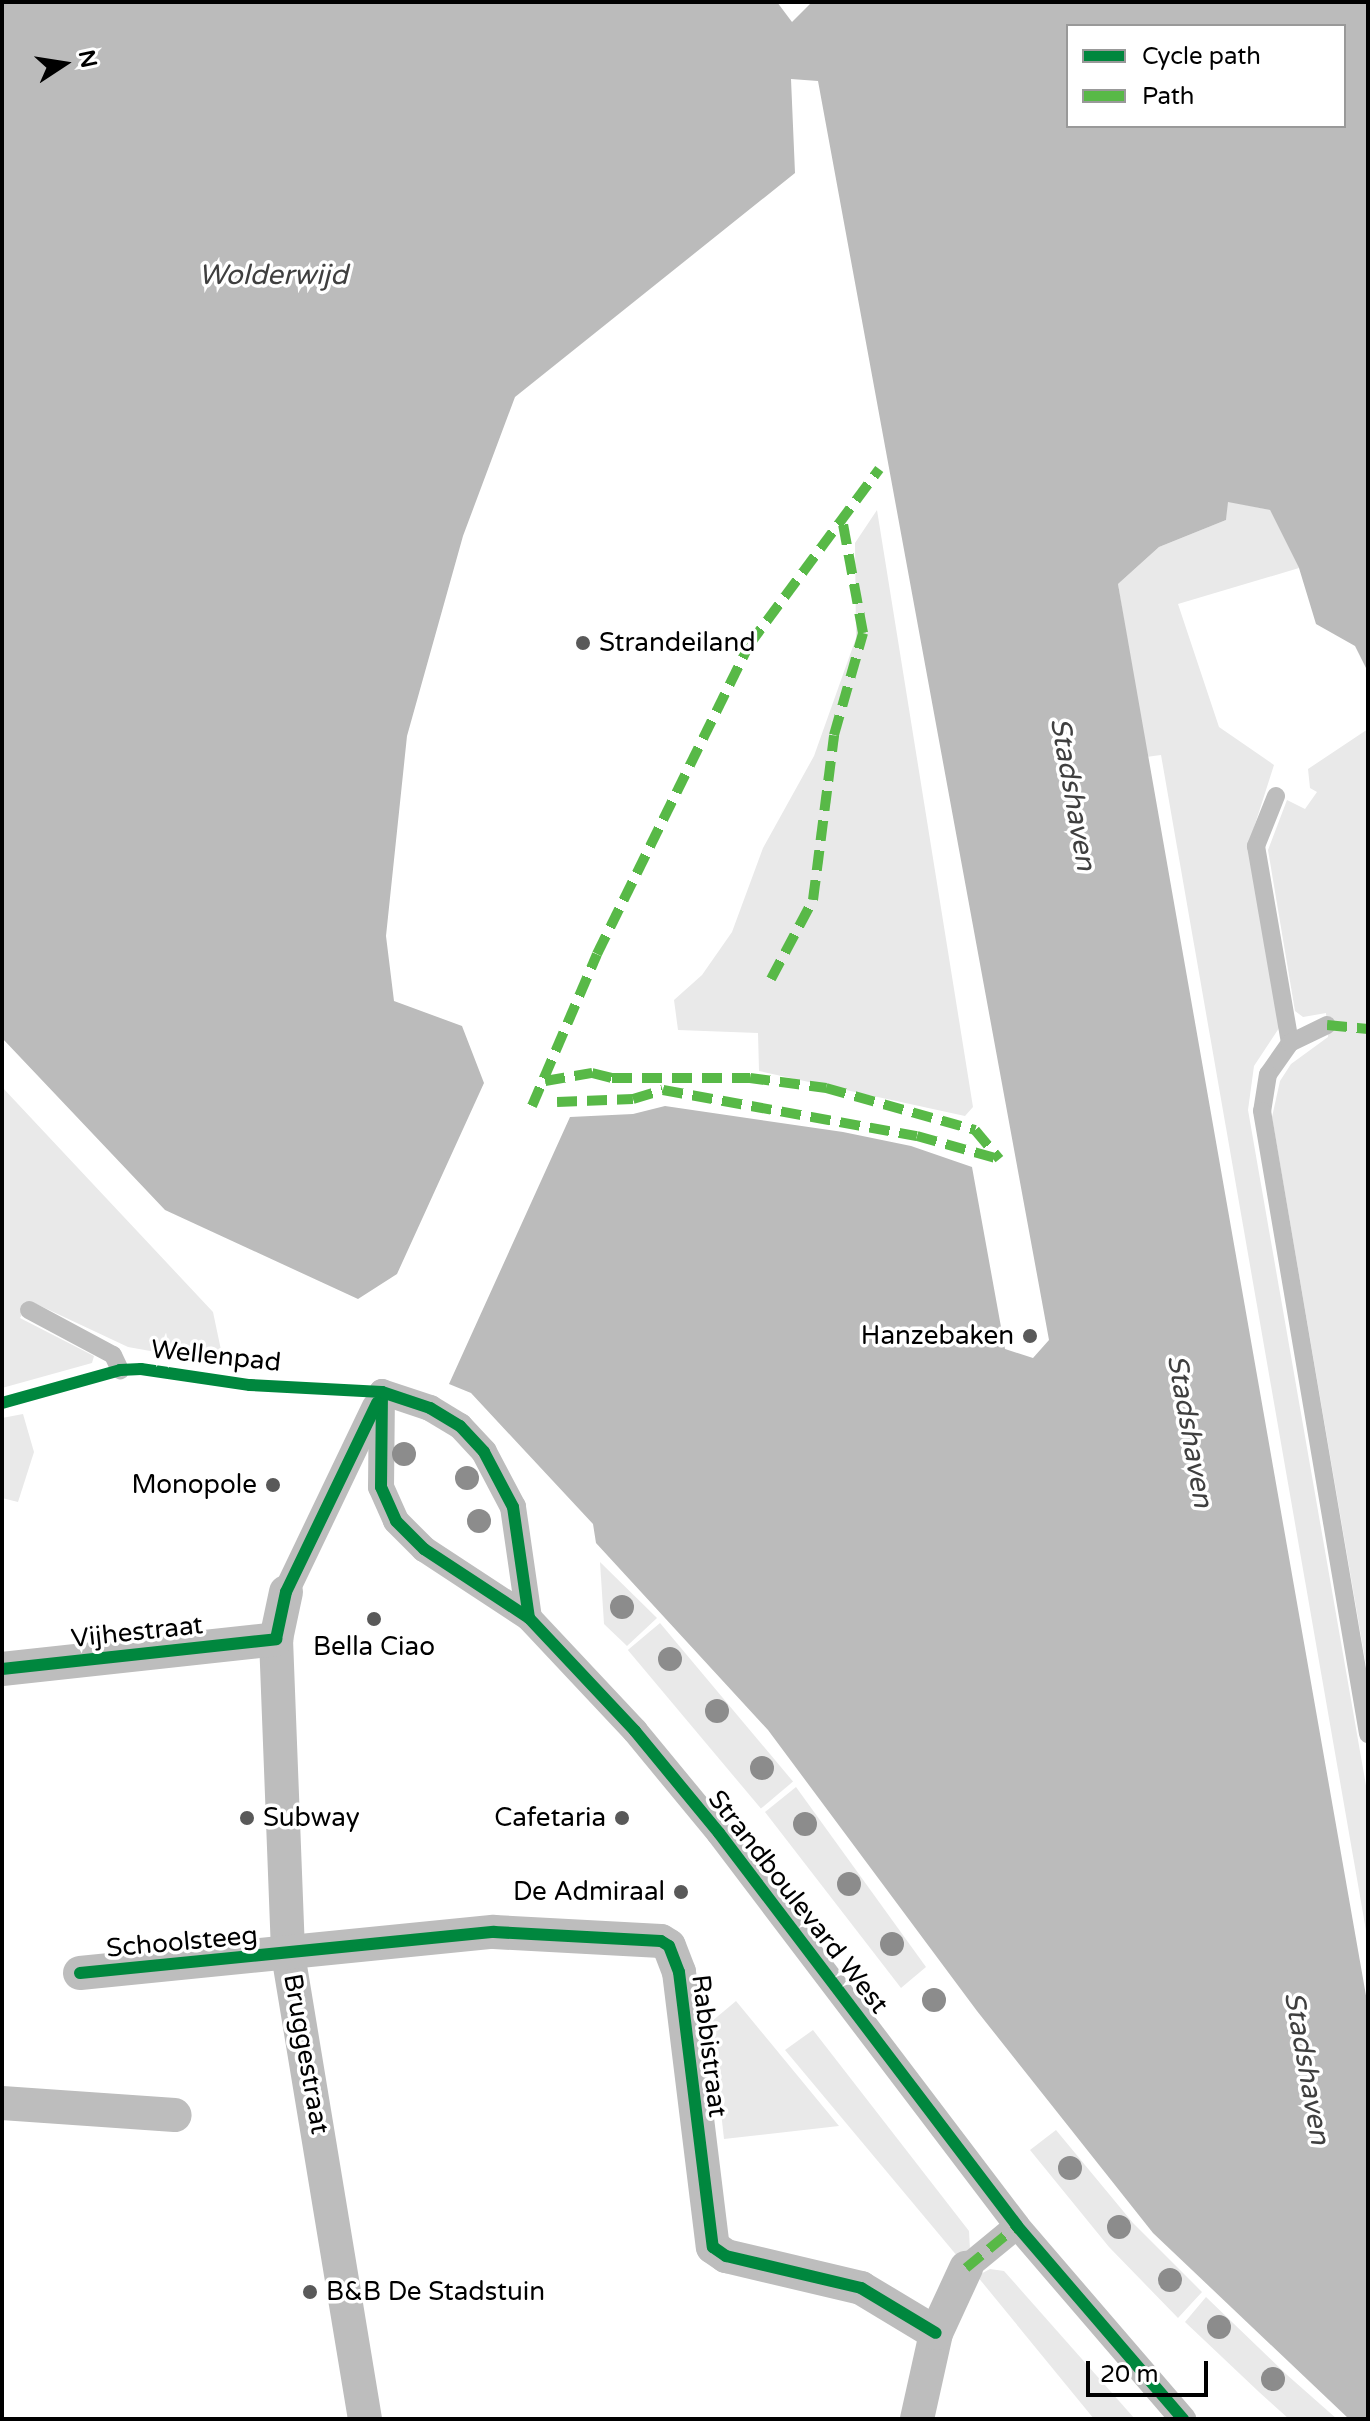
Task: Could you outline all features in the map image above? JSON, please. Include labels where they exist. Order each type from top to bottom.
[{"type":"street","points":[[286,1592],[382,1392],[430,1408],[460,1426],[484,1452],[513,1507],[529,1618]]},
{"type":"street","name":"Strandboulevard West","points":[[382,1392],[381,1487],[396,1521],[424,1549],[529,1618],[635,1731],[719,1833],[1017,2226],[1183,2419]]},
{"type":"street","name":"Bruggestraat","points":[[286,1592],[276,1639],[288,1954],[365,2419]]},
{"type":"street","name":"Vijhestraat","points":[[2,1669],[276,1639]]},
{"type":"street","name":"Rabbistraat","points":[[288,1954],[494,1932],[661,1941],[669,1946],[679,1972],[713,2247],[726,2256],[861,2288],[936,2333]]},
{"type":"street","name":"Schoolsteeg","points":[[80,1973],[288,1954]]},
{"type":"street","points":[[2,2103],[175,2115]]},
{"type":"street","points":[[917,2419],[936,2333],[966,2268],[1017,2226]]},
{"type":"lane","points":[[1276,796],[1256,846],[1290,1043]]},
{"type":"lane","points":[[1327,1025],[1290,1043],[1268,1074],[1262,1111],[1368,1734]]},
{"type":"lane","points":[[29,1310],[113,1355],[120,1370]]},
{"type":"shaded area","points":[[1227,501],[1270,510],[1299,568],[1178,604],[1219,727],[1274,765],[1250,840],[1283,1022],[1254,1066],[1248,1110],[1368,1797],[1368,1942],[1161,755],[1146,757],[1118,584],[1159,547],[1226,520]]},
{"type":"shaded area","points":[[877,510],[973,1107],[965,1116],[759,1071],[758,1033],[678,1030],[674,1000],[702,975],[732,932],[763,848],[814,756],[856,638],[855,543]]},
{"type":"shaded area","points":[[1368,729],[1368,1677],[1272,1117],[1280,1081],[1291,1064],[1328,1037],[1326,1013],[1303,1017],[1295,1011],[1268,850],[1287,800],[1305,809],[1317,792],[1310,788],[1308,769]]},
{"type":"shaded area","points":[[2,1087],[213,1312],[221,1350],[235,1356],[234,1366],[128,1347],[30,1301],[20,1318],[94,1356],[92,1363],[2,1388]]},
{"type":"shaded area","points":[[23,1414],[34,1452],[18,1502],[2,1498],[2,1418]]},
{"type":"shaded area","points":[[600,1562],[657,1618],[627,1646],[604,1624]]},
{"type":"shaded area","points":[[660,1623],[793,1782],[761,1809],[628,1650]]},
{"type":"shaded area","points":[[796,1787],[926,1967],[901,1988],[765,1812]]},
{"type":"shaded area","points":[[736,2001],[839,2126],[724,2139],[711,2022]]},
{"type":"shaded area","points":[[813,2030],[969,2231],[970,2250],[958,2257],[785,2050]]},
{"type":"shaded area","points":[[1056,2130],[1133,2223],[1202,2292],[1178,2318],[1109,2247],[1030,2150]]},
{"type":"shaded area","points":[[990,2269],[1004,2271],[1135,2419],[1094,2419],[977,2276]]},
{"type":"shaded area","points":[[1206,2297],[1337,2419],[1289,2419],[1259,2392],[1185,2322]]},
{"type":"water","name":"Wolderwijd","points":[[2,2],[1368,2],[1368,672],[1355,646],[1316,624],[1299,568],[1270,510],[1228,502],[1226,520],[1159,547],[1118,584],[1368,2007],[1368,2419],[1349,2419],[1153,2233],[977,2011],[768,1730],[596,1543],[593,1524],[471,1393],[449,1384],[570,1117],[633,1114],[665,1106],[843,1132],[911,1146],[972,1167],[1005,1349],[1033,1358],[1049,1340],[818,81],[791,79],[795,173],[515,397],[463,536],[407,736],[386,936],[394,1001],[462,1026],[484,1083],[397,1274],[358,1299],[165,1210],[2,1038]]},
{"type":"pier","points":[[777,2],[812,2],[792,22]]},
{"type":"marked path","points":[[532,1106],[597,954],[749,645],[879,469]]},
{"type":"marked path","points":[[771,979],[813,900],[834,735],[863,633],[843,524]]},
{"type":"marked path","points":[[1327,1025],[1368,1029]]},
{"type":"marked path","points":[[545,1081],[592,1073],[612,1078],[750,1078],[826,1088],[975,1130],[999,1159]]},
{"type":"marked path","points":[[557,1102],[633,1099],[663,1090],[917,1136],[999,1159]]},
{"type":"marked path","points":[[966,2268],[1017,2226]]},
{"type":"cycle path","name":"Wellenpad","points":[[2,1403],[120,1370],[141,1369],[250,1385],[382,1392],[430,1408],[460,1426],[484,1452],[513,1507],[529,1618]]},
{"type":"cycle path","points":[[382,1392],[381,1487],[396,1521],[424,1549],[529,1618],[635,1731],[719,1833],[1017,2226],[1183,2419]]},
{"type":"cycle path","points":[[2,1669],[276,1639],[286,1592],[377,1403]]},
{"type":"cycle path","points":[[80,1973],[494,1932],[661,1941],[669,1946],[679,1972],[713,2247],[726,2256],[861,2288],[936,2333]]},
{"type":"place","name":"Strandeiland","points":[[583,643]]},
{"type":"place","name":"Hanzebaken","points":[[1030,1336]]},
{"type":"place","name":"Monopole","points":[[273,1485]]},
{"type":"place","name":"Bella Ciao","points":[[374,1619]]},
{"type":"place","name":"Subway","points":[[247,1818]]},
{"type":"place","name":"Cafetaria","points":[[622,1818]]},
{"type":"place","name":"De Admiraal","points":[[681,1892]]},
{"type":"place","name":"B&B De Stadstuin","points":[[310,2292]]},
{"type":"water label","name":"Stadshaven","points":[[1073,794]]},
{"type":"water label","name":"Stadshaven","points":[[1190,1431]]},
{"type":"water label","name":"Stadshaven","points":[[1307,2068]]}]
